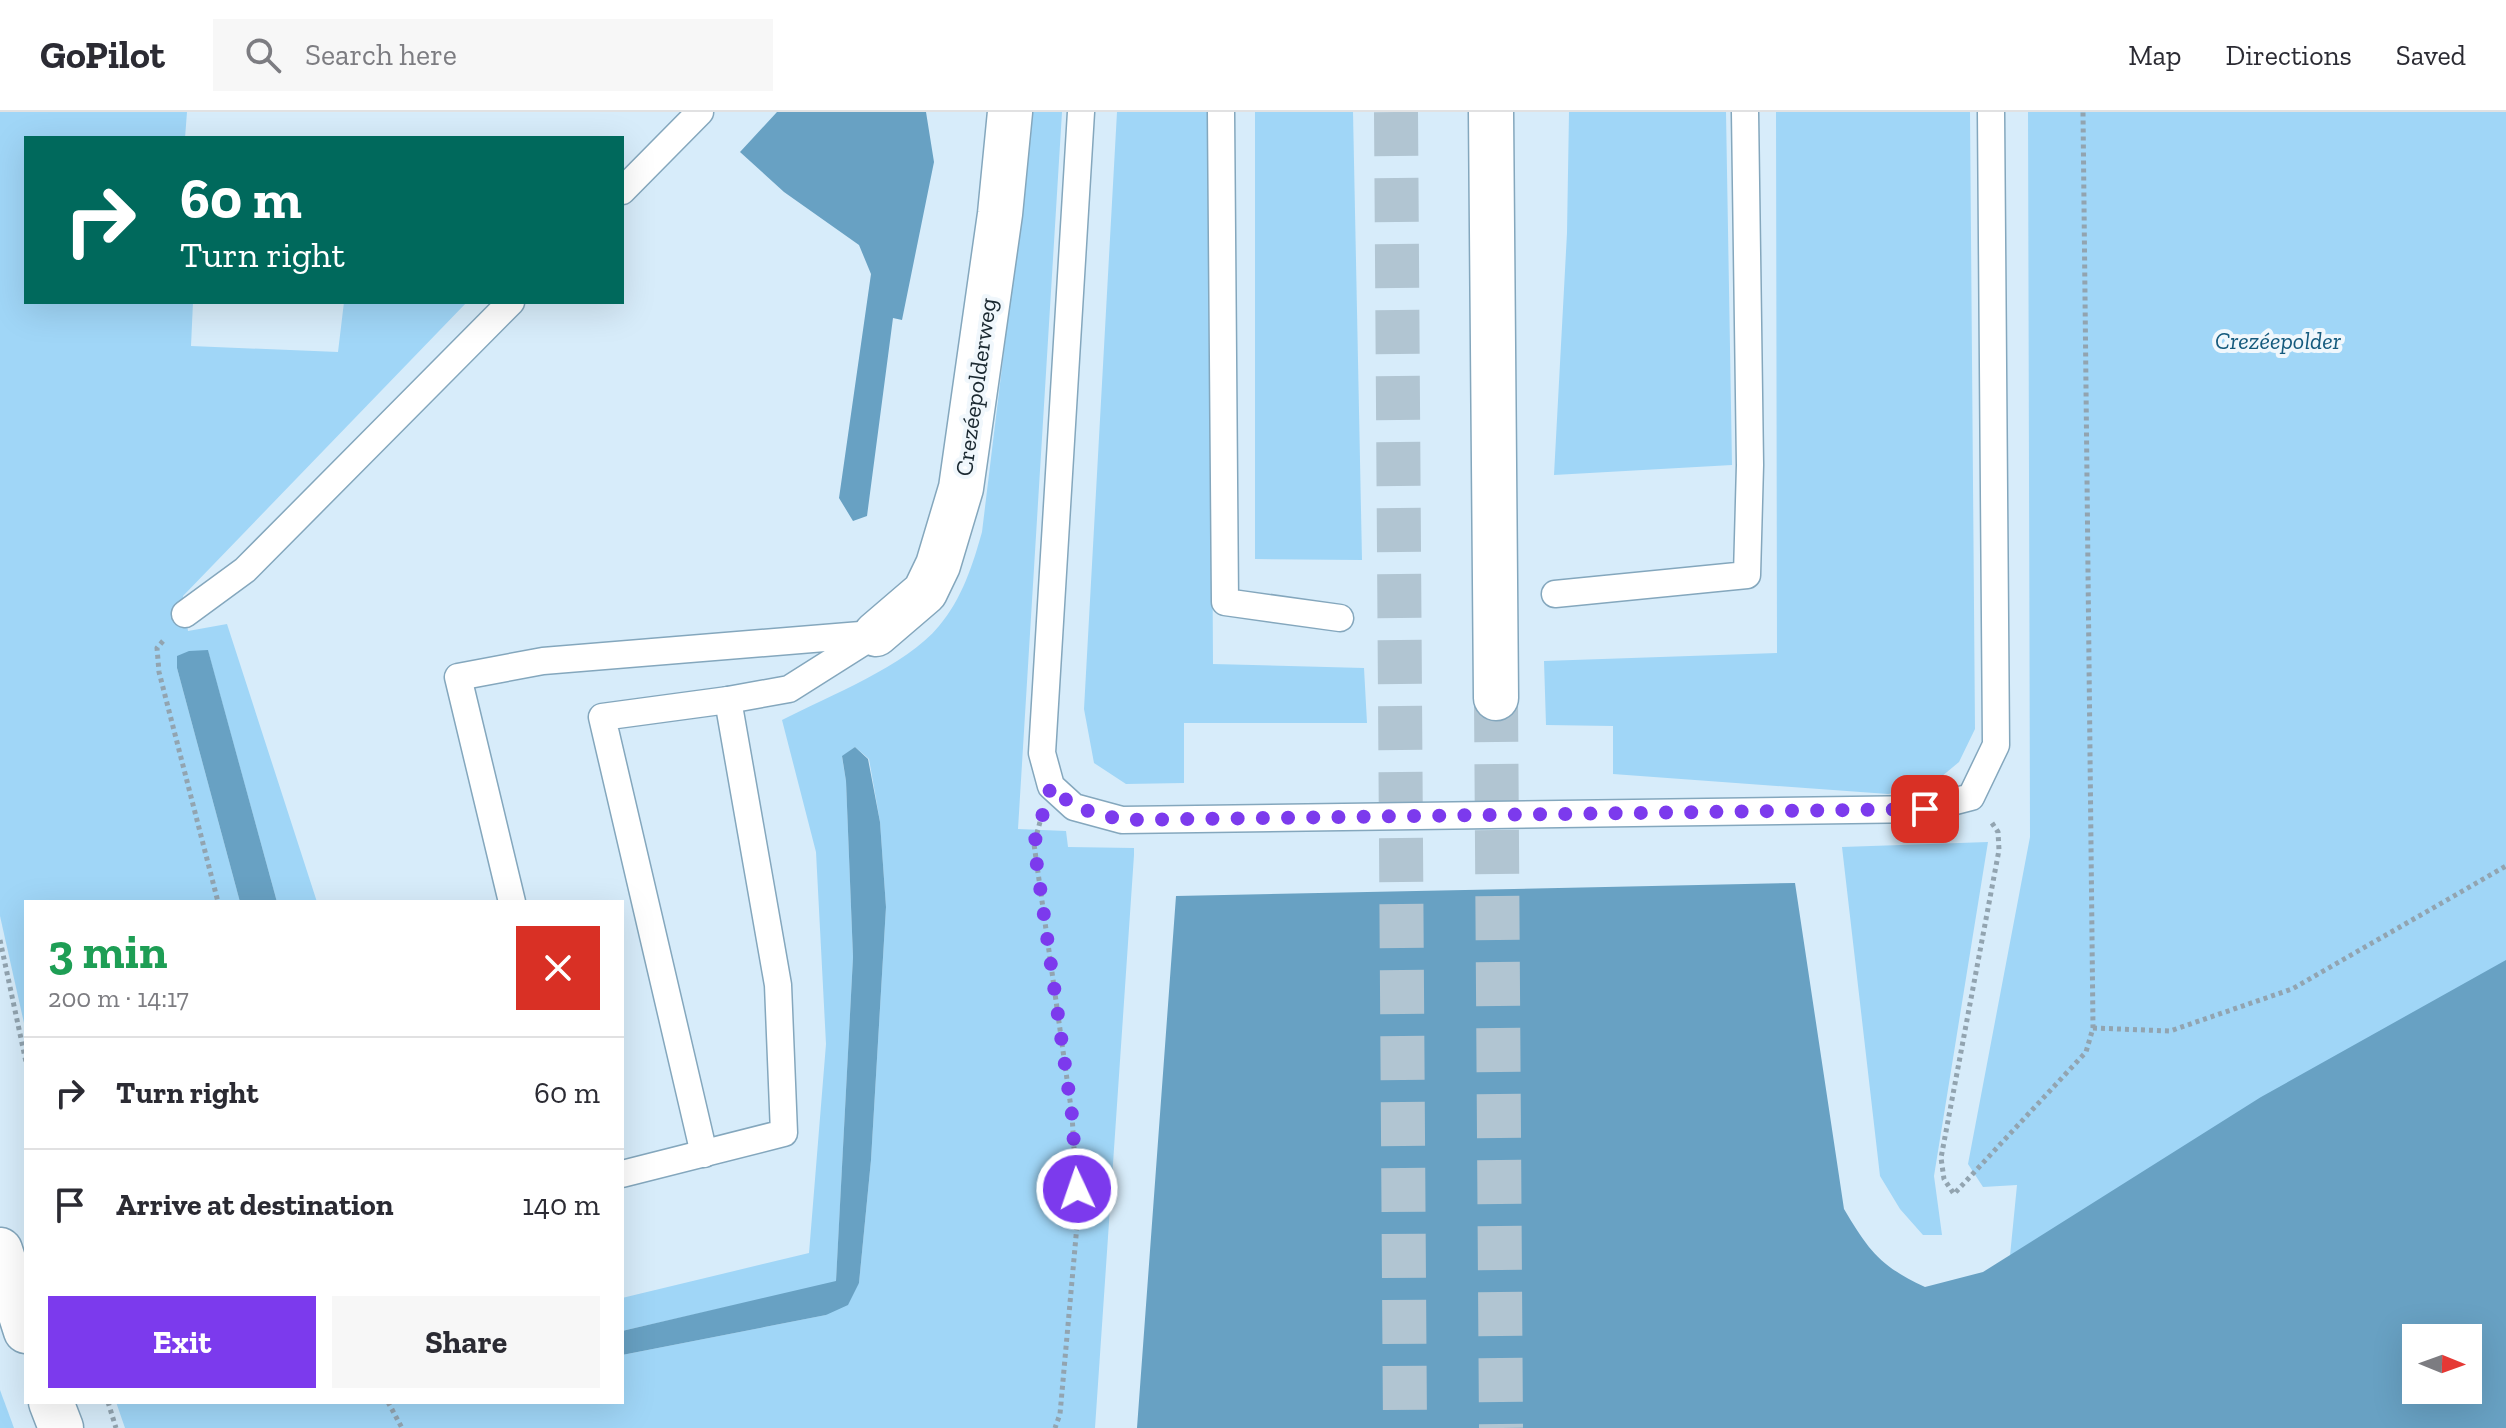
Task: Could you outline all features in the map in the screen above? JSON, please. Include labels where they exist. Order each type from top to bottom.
[{"type":"main road","name":"Crezéepolderweg","points":[[876,634],[925,592],[938,565],[961,488],[1000,214],[1010,112]]},
{"type":"main road","points":[[1491,112],[1496,698]]},
{"type":"main road","points":[[0,1250],[24,1325]]},
{"type":"main road","points":[[52,1404],[61,1428]]},
{"type":"lane","points":[[624,189],[700,112]]},
{"type":"lane","points":[[1081,112],[1042,753],[1051,786],[1074,807],[1122,820],[1925,809],[1971,797],[1996,745],[1991,112]]},
{"type":"lane","points":[[1221,112],[1225,602],[1340,618]]},
{"type":"lane","points":[[1555,594],[1747,575],[1750,465],[1745,112]]},
{"type":"lane","points":[[185,614],[245,570],[509,304]]},
{"type":"lane","points":[[704,1154],[602,717],[789,689],[876,634]]},
{"type":"lane","points":[[512,900],[458,677],[543,661],[876,634]]},
{"type":"lane","points":[[624,1174],[784,1133],[778,985],[728,700]]},
{"type":"path","points":[[1998,832],[1999,850],[1941,1158],[1944,1179],[1954,1194],[2086,1052],[2093,1028],[2083,112]]},
{"type":"path","points":[[185,614],[157,648],[159,672],[217,900]]},
{"type":"path","points":[[1051,786],[1034,844],[1072,1115],[1078,1214],[1060,1414],[1055,1428]]},
{"type":"path","points":[[2093,1028],[2170,1031],[2292,989],[2506,866]]},
{"type":"path","points":[[0,940],[24,1053]]},
{"type":"path","points":[[109,1404],[116,1428]]},
{"type":"path","points":[[389,1404],[402,1428]]},
{"type":"green space","points":[[0,112],[187,112],[185,136],[24,136],[24,304],[193,304],[191,346],[338,352],[344,304],[465,304],[183,596],[188,631],[227,624],[316,900],[276,900],[208,651],[177,668],[239,900],[24,900],[24,1023],[0,916]]},
{"type":"green space","points":[[1033,112],[1062,112],[1018,829],[1066,831],[1068,847],[1134,848],[1095,1428],[125,1428],[117,1404],[624,1404],[624,1355],[826,1315],[859,1283],[871,1160],[886,907],[880,822],[869,759],[855,747],[842,757],[846,781],[853,957],[836,1282],[624,1331],[624,1298],[809,1253],[826,1044],[816,852],[782,720],[866,679],[925,641],[954,604],[966,581],[982,532]]},
{"type":"green space","points":[[1117,112],[1210,112],[1213,664],[1364,668],[1367,723],[1184,723],[1184,783],[1126,784],[1094,763],[1084,709]]},
{"type":"green space","points":[[1255,112],[1353,112],[1362,560],[1255,559]]},
{"type":"green space","points":[[1569,112],[1726,112],[1732,465],[1554,475],[1567,233]]},
{"type":"green space","points":[[1776,112],[1970,112],[1975,729],[1959,762],[1929,787],[1888,794],[1613,774],[1613,726],[1546,725],[1544,661],[1777,653]]},
{"type":"green space","name":"Crezéepolder","points":[[2028,112],[2506,112],[2506,986],[2008,1276],[2017,1185],[1983,1187],[1968,1164],[2030,837]]},
{"type":"green space","points":[[1988,842],[1934,1176],[1942,1235],[1923,1235],[1900,1209],[1880,1176],[1842,847]]},
{"type":"green space","points":[[0,1390],[14,1428],[0,1428]]},
{"type":"shaded area","points":[[777,112],[926,112],[934,162],[902,320],[893,318],[867,516],[853,521],[839,498],[871,274],[859,245],[784,192],[740,152]]},
{"type":"shaded area","points":[[208,650],[276,900],[239,900],[177,668],[177,656],[189,651]]},
{"type":"shaded area","points":[[855,747],[868,759],[880,822],[886,907],[871,1160],[859,1283],[848,1305],[826,1315],[624,1355],[624,1331],[836,1281],[853,957],[846,781],[842,756]]},
{"type":"shaded area","points":[[1795,883],[1844,1209],[1877,1256],[1897,1272],[1925,1287],[1983,1272],[2261,1097],[2506,960],[2506,1428],[1137,1428],[1176,896]]},
{"type":"tunnel","points":[[1396,112],[1405,1428]]},
{"type":"tunnel","points":[[1496,698],[1501,1428]]},
{"type":"route","points":[[1077,1189],[1072,1115],[1034,844],[1051,786],[1074,807],[1122,820],[1925,809]]}]
